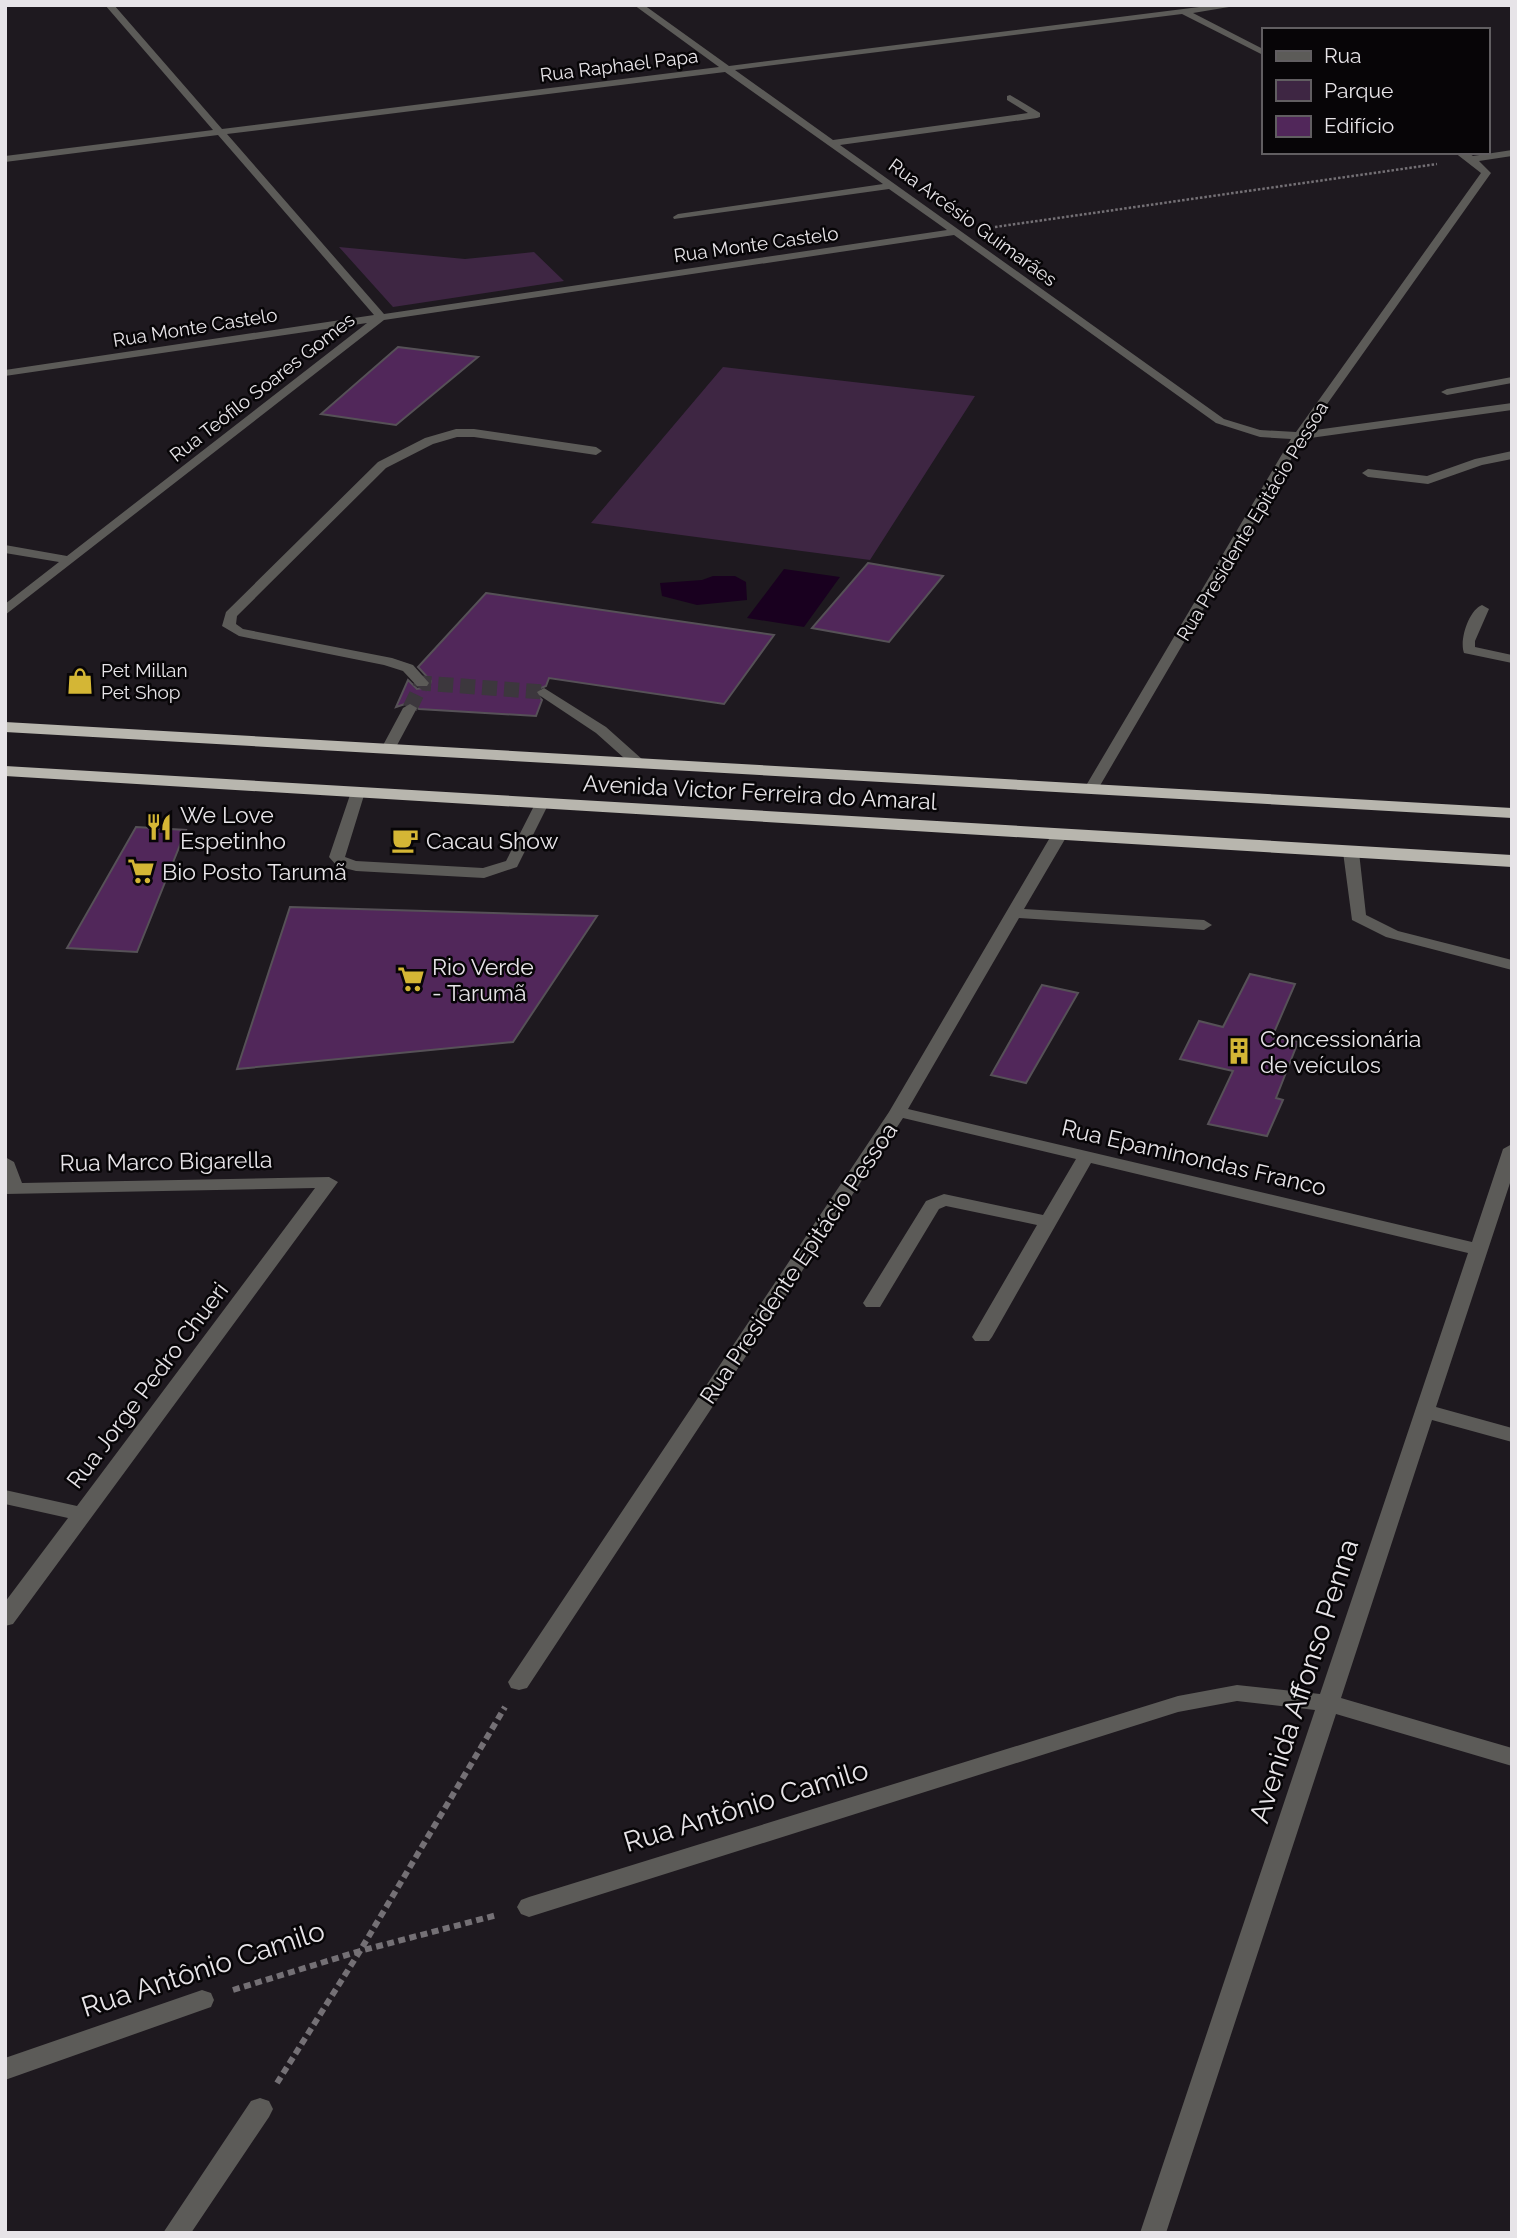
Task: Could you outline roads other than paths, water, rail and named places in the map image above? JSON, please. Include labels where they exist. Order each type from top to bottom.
[{"type":"highway","name":"Avenida Victor Ferreira do Amaral","points":[[5,727],[1512,813]]},
{"type":"highway","name":"Avenida Victor Ferreira do Amaral","points":[[5,771],[1512,861]]},
{"type":"street","name":"Rua Teófilo Soares Gomes","points":[[5,611],[381,317],[109,5]]},
{"type":"street","name":"Rua Arcésio Guimarães","points":[[638,5],[1220,421],[1254,434],[1299,436],[1512,406]]},
{"type":"street","points":[[1172,5],[1262,51]]},
{"type":"street","name":"Rua Raphael Papa","points":[[5,159],[1237,5]]},
{"type":"street","points":[[832,144],[1037,115],[1010,97]]},
{"type":"street","points":[[1463,154],[1472,159],[1512,153]]},
{"type":"street","name":"Rua Presidente Epitácio Pessoa","points":[[1091,789],[1299,436],[1486,173],[1472,159]]},
{"type":"street","points":[[678,217],[892,186]]},
{"type":"street","name":"Rua Monte Castelo","points":[[5,373],[956,232]]},
{"type":"street","points":[[1447,393],[1512,380]]},
{"type":"street","points":[[422,683],[408,668],[387,661],[239,632],[229,626],[230,615],[382,465],[429,441],[456,433],[474,433],[596,451]]},
{"type":"street","points":[[1368,473],[1429,480],[1479,462],[1512,454]]},
{"type":"street","points":[[5,549],[69,560]]},
{"type":"street","points":[[1482,609],[1468,640],[1469,650],[1512,659]]},
{"type":"street","points":[[544,692],[601,730],[638,763]]},
{"type":"street","points":[[388,749],[410,708]]},
{"type":"street","points":[[358,792],[337,857],[342,863],[356,866],[484,873],[501,869],[512,864],[542,803]]},
{"type":"street","name":"Rua Presidente Epitácio Pessoa","points":[[519,1682],[898,1112],[1060,834]]},
{"type":"street","points":[[1351,852],[1358,917],[1392,934],[1512,965]]},
{"type":"street","points":[[1014,913],[1204,925]]},
{"type":"street","name":"Rua Epaminondas Franco","points":[[898,1112],[1478,1249]]},
{"type":"street","name":"Avenida Affonso Penna","points":[[1153,2233],[1512,1149]]},
{"type":"street","points":[[982,1337],[1086,1157]]},
{"type":"street","points":[[5,1162],[10,1189]]},
{"type":"street","name":"Rua Marco Bigarella","points":[[10,1189],[329,1182]]},
{"type":"street","name":"Rua Jorge Pedro Chueri","points":[[5,1618],[329,1182]]},
{"type":"street","points":[[873,1303],[932,1205],[944,1200],[1048,1222]]},
{"type":"street","points":[[1424,1411],[1512,1435]]},
{"type":"street","points":[[5,1497],[83,1514]]},
{"type":"street","name":"Rua Antônio Camilo","points":[[528,1907],[1178,1704],[1237,1693],[1328,1703],[1512,1757]]},
{"type":"street","name":"Rua Antônio Camilo","points":[[5,2069],[202,2000]]},
{"type":"street","points":[[176,2233],[260,2109]]},
{"type":"tunnel","points":[[410,708],[422,683],[544,692]]},
{"type":"place","name":"Pet Millan Pet Shop","points":[[80,681]]},
{"type":"place","name":"We Love Espetinho","points":[[159,827]]},
{"type":"place","name":"Cacau Show","points":[[405,840]]},
{"type":"place","name":"Bio Posto Tarumã","points":[[141,871]]},
{"type":"place","name":"Rio Verde - Tarumã","points":[[411,979]]},
{"type":"place","name":"Concessionária de veículos","points":[[1239,1051]]}]
